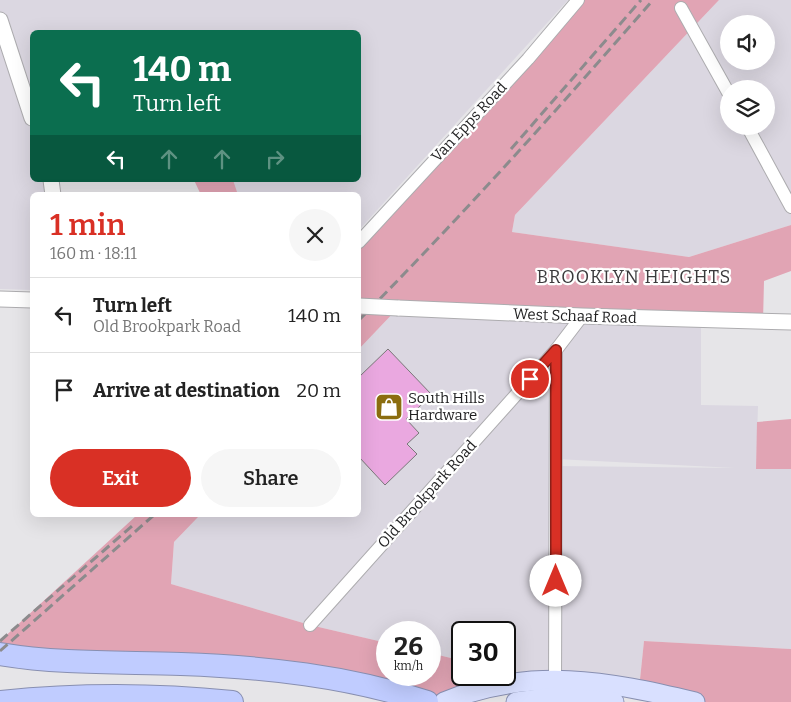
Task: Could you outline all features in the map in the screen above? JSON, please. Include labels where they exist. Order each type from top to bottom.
[{"type":"highway","points":[[0,654],[57,660],[256,669],[338,680],[396,692],[427,702]]},
{"type":"highway","points":[[0,702],[57,698],[139,696],[232,702]]},
{"type":"main road","points":[[444,702],[512,683],[555,693],[614,702]]},
{"type":"main road","points":[[516,702],[609,683],[695,702]]},
{"type":"street","name":"Van Epps Road","points":[[361,240],[528,59],[578,0]]},
{"type":"street","points":[[681,8],[721,80]]},
{"type":"street","points":[[0,20],[30,112]]},
{"type":"street","points":[[751,135],[791,207]]},
{"type":"street","points":[[0,299],[30,300]]},
{"type":"street","name":"West Schaaf Road","points":[[361,306],[582,316],[791,322]]},
{"type":"street","name":"Old Brookpark Road","points":[[310,625],[556,350],[582,316]]},
{"type":"street","points":[[555,693],[556,350]]},
{"type":"shaded area","points":[[0,0],[568,0],[361,228],[361,192],[202,192],[200,182],[361,182],[361,30],[30,30],[30,182],[44,182],[46,192],[30,192],[30,290],[0,289]]},
{"type":"shaded area","points":[[578,0],[719,0],[515,215],[512,232],[689,257],[791,225],[791,271],[764,281],[763,321],[398,308],[361,347],[361,240]]},
{"type":"shaded area","points":[[719,0],[791,0],[791,225],[689,257],[512,232],[515,215]]},
{"type":"shaded area","points":[[195,182],[234,182],[237,192],[200,192]]},
{"type":"shaded area","points":[[398,308],[701,320],[701,405],[758,406],[756,469],[791,469],[791,649],[644,641],[639,689],[488,689],[485,686],[516,686],[516,621],[451,621],[451,658],[441,656],[441,621],[376,621],[376,640],[310,625],[171,584],[174,542],[198,517],[361,517],[361,347]],"holes":[[[556,459],[735,468],[556,466]]]},
{"type":"shaded area","points":[[791,419],[791,469],[756,469],[757,422]]},
{"type":"shaded area","points":[[135,517],[198,517],[174,542],[171,584],[310,625],[376,640],[376,686],[441,686],[441,656],[451,658],[451,686],[485,686],[488,689],[447,701],[396,692],[0,654],[0,641]]},
{"type":"shaded area","points":[[644,641],[791,649],[791,702],[695,702],[639,689]]},
{"type":"building","name":"South Hills Hardware","points":[[388,349],[432,395],[406,419],[419,433],[407,444],[417,454],[385,485],[361,459],[361,375]]},
{"type":"railway","points":[[511,149],[641,0]]},
{"type":"railway","points":[[361,318],[509,162],[653,0]]},
{"type":"railway","points":[[0,651],[152,517]]},
{"type":"railway","points":[[0,641],[132,526]]},
{"type":"place","name":"South Hills Hardware","points":[[389,407]]},
{"type":"district","name":"BROOKLYN HEIGHTS","points":[[634,277]]},
{"type":"route","points":[[530,379],[556,350],[556,581]]}]
